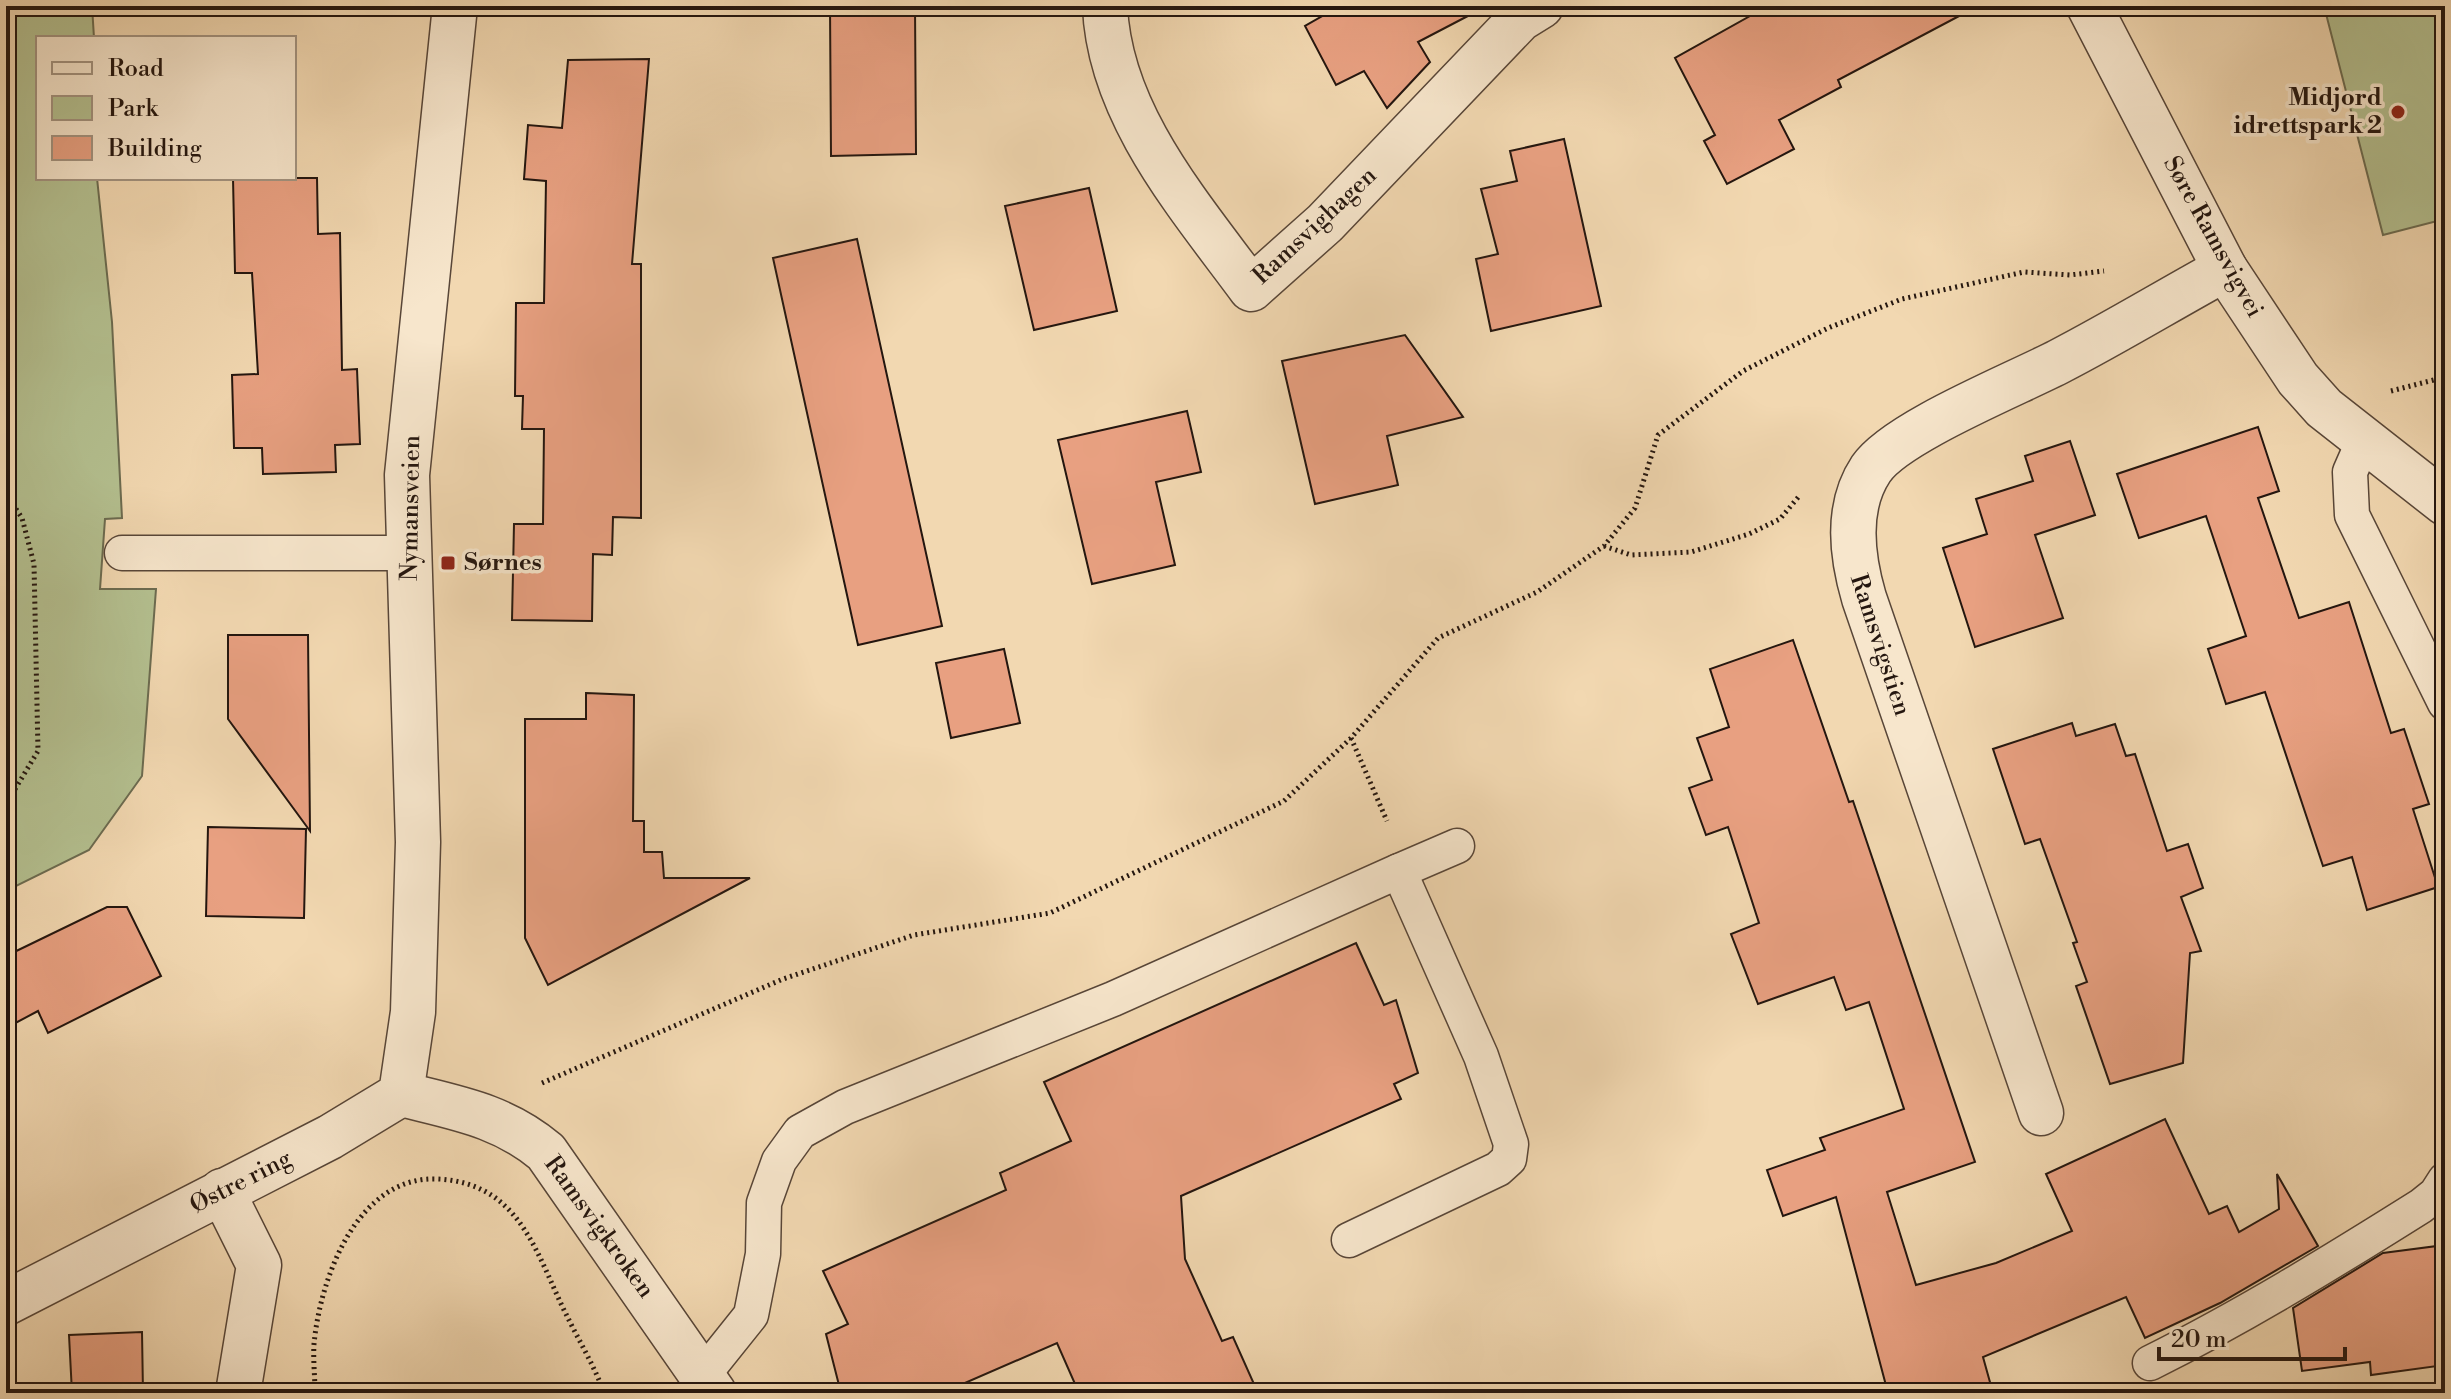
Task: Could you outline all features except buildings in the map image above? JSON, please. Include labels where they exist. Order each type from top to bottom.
[{"type":"street","name":"Nymansveien","points":[[401,1094],[413,1012],[418,842],[407,475],[455,6]]},
{"type":"street","name":"Ramsvighagen","points":[[1105,6],[1106,38],[1135,114],[1173,183],[1251,289],[1325,223],[1520,19],[1541,6]]},
{"type":"street","name":"Søre Ramsvigvei","points":[[2089,6],[2225,269],[2298,379],[2324,408],[2445,503]]},
{"type":"street","name":"Ramsvigstien","points":[[2041,1113],[1864,598],[1852,556],[1855,513],[1870,470],[1899,442],[2064,359],[2225,269]]},
{"type":"street","name":"Ramsvigkroken","points":[[401,1094],[492,1118],[520,1130],[546,1152],[708,1384]]},
{"type":"street","name":"Østre ring","points":[[6,1303],[330,1137],[401,1094]]},
{"type":"street","points":[[222,1191],[259,1265],[238,1393]]},
{"type":"lane","points":[[2364,440],[2350,472],[2352,515],[2445,703]]},
{"type":"lane","points":[[122,553],[409,553]]},
{"type":"lane","points":[[708,1384],[751,1315],[763,1254],[764,1203],[779,1161],[800,1132],[845,1107],[1113,999],[1457,846]]},
{"type":"lane","points":[[1349,1240],[1498,1169],[1509,1159],[1511,1144],[1481,1056],[1402,869]]},
{"type":"lane","points":[[2150,1363],[2239,1319],[2319,1272],[2421,1206],[2436,1194],[2445,1180]]},
{"type":"path","points":[[534,1087],[783,979],[899,940],[1050,913],[1284,801],[1351,738],[1438,638],[1537,592],[1604,546],[1635,508],[1658,435],[1743,371],[1828,328],[1902,299],[2024,272],[2070,275],[2117,270]]},
{"type":"path","points":[[6,272],[10,336],[6,394]]},
{"type":"path","points":[[1604,546],[1631,555],[1691,552],[1749,534],[1780,519],[1806,487]]},
{"type":"path","points":[[6,494],[22,518],[34,564],[38,751],[6,804]]},
{"type":"path","points":[[1351,738],[1402,869]]},
{"type":"path","points":[[315,1393],[314,1346],[319,1314],[343,1244],[359,1218],[374,1203],[398,1188],[425,1178],[453,1179],[482,1189],[505,1206],[521,1226],[540,1260],[604,1393]]},
{"type":"green space","points":[[6,6],[92,6],[94,36],[36,36],[36,180],[97,180],[112,322],[122,518],[105,519],[100,589],[156,589],[142,776],[89,850],[6,891]]},
{"type":"green space","name":"Midjord idrettspark 2","points":[[2324,6],[2445,6],[2445,219],[2383,235]]},
{"type":"place","name":"Midjord idrettspark 2","points":[[2398,112]]},
{"type":"place","name":"Sørnes","points":[[448,563]]}]
